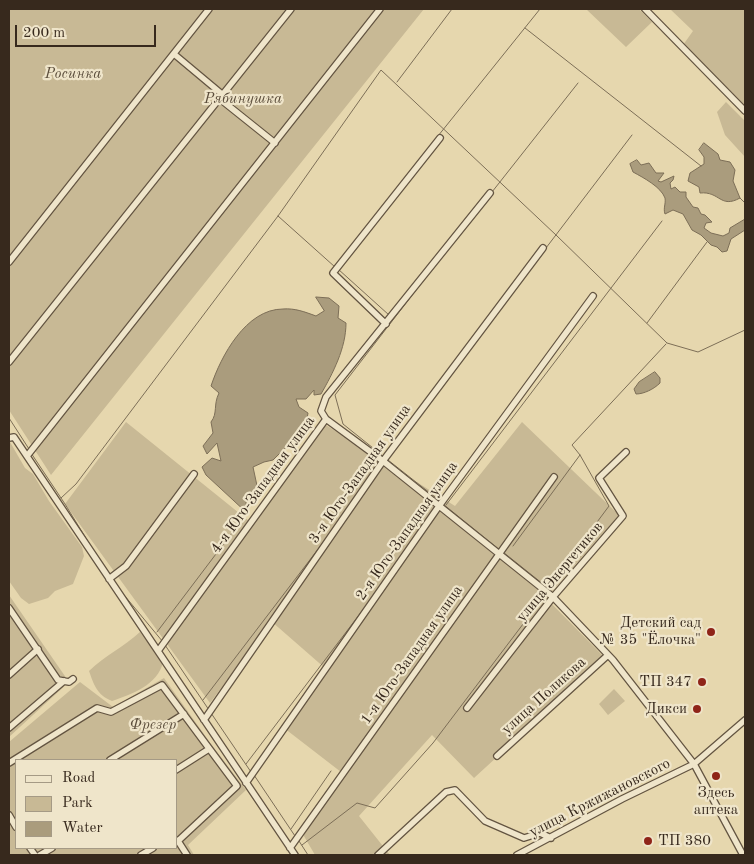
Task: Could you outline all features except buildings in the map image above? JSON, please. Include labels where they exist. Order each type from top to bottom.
[{"type":"street","points":[[9,262],[209,9]]},
{"type":"street","points":[[9,362],[291,9]]},
{"type":"street","points":[[27,456],[380,9]]},
{"type":"street","points":[[645,9],[745,111]]},
{"type":"street","points":[[174,54],[274,142]]},
{"type":"street","points":[[386,324],[333,273],[440,138]]},
{"type":"street","name":"4-я Юго-Западная улица","points":[[158,652],[326,419],[321,411],[326,397],[490,193]]},
{"type":"street","name":"3-я Юго-Западная улица","points":[[204,720],[383,461],[543,248]]},
{"type":"street","name":"2-я Юго-Западная улица","points":[[246,783],[439,506],[593,296]]},
{"type":"street","points":[[326,419],[383,461],[553,597],[608,655],[694,764],[742,855]]},
{"type":"street","points":[[9,438],[14,437],[295,855]]},
{"type":"street","name":"улица Энергетиков","points":[[466,708],[553,597],[623,516],[599,478],[626,452]]},
{"type":"street","points":[[110,579],[126,566],[194,474]]},
{"type":"street","name":"1-я Юго-Западная улица","points":[[290,848],[554,478]]},
{"type":"street","points":[[9,608],[58,680],[69,682],[73,678]]},
{"type":"street","points":[[9,675],[38,650]]},
{"type":"street","name":"улица Поликова","points":[[497,756],[608,655]]},
{"type":"street","points":[[9,728],[64,681]]},
{"type":"street","points":[[15,759],[97,708],[111,712],[162,684],[237,786],[178,839]]},
{"type":"street","points":[[112,759],[184,714]]},
{"type":"street","name":"улица Кржижановского","points":[[517,855],[622,799],[694,764],[745,720]]},
{"type":"street","points":[[201,737],[212,732]]},
{"type":"street","points":[[178,769],[209,749]]},
{"type":"street","points":[[378,855],[446,792],[455,790],[485,821],[524,838],[540,833],[551,838]]},
{"type":"street","points":[[9,815],[15,823]]},
{"type":"street","points":[[178,842],[187,855]]},
{"type":"street","points":[[140,855],[151,849]]},
{"type":"green space","name":"Рябинушка","points":[[9,9],[424,9],[51,475],[9,410]]},
{"type":"green space","points":[[586,9],[639,9],[652,22],[626,47]]},
{"type":"green space","points":[[670,9],[745,9],[745,108],[683,45],[693,31]]},
{"type":"green space","points":[[726,102],[745,121],[745,157],[725,135],[717,112]]},
{"type":"green space","points":[[126,422],[249,521],[321,422],[455,506],[522,422],[619,515],[546,598],[605,658],[474,778],[432,735],[359,816],[390,855],[315,855],[301,831],[341,772],[284,728],[326,669],[271,621],[210,703],[65,504]]},
{"type":"green space","points":[[10,442],[25,468],[33,474],[49,501],[82,547],[84,556],[73,584],[55,591],[48,598],[29,604],[21,598],[9,581]]},
{"type":"green space","points":[[9,595],[69,682],[9,737]]},
{"type":"green space","points":[[140,632],[163,662],[160,670],[156,677],[143,688],[112,701],[107,699],[99,693],[89,671]]},
{"type":"green space","name":"Фрезер","points":[[164,678],[246,790],[188,845],[194,855],[9,855],[9,742],[80,682],[113,707]]},
{"type":"green space","points":[[614,689],[625,701],[608,715],[599,704]]},
{"type":"water","points":[[704,143],[718,154],[720,160],[730,162],[735,170],[733,181],[740,198],[728,202],[724,201],[712,194],[700,193],[699,187],[688,181],[690,173],[704,164],[704,157],[699,150]]},
{"type":"water","points":[[637,160],[641,165],[649,163],[656,173],[664,173],[658,181],[661,182],[674,176],[670,183],[671,189],[675,187],[680,192],[686,192],[686,197],[693,207],[698,208],[701,214],[705,215],[712,222],[706,223],[704,228],[711,233],[723,236],[729,233],[730,228],[745,219],[745,230],[731,239],[727,251],[722,252],[717,247],[711,245],[701,235],[692,230],[683,214],[673,210],[665,214],[665,198],[660,190],[633,172],[630,164]]},
{"type":"water","points":[[316,297],[329,298],[339,306],[338,318],[346,323],[344,342],[334,369],[321,394],[314,395],[314,390],[306,399],[296,399],[299,407],[308,413],[305,430],[297,443],[284,449],[273,460],[253,467],[259,495],[246,502],[247,513],[206,475],[202,467],[212,458],[221,461],[217,443],[207,454],[203,446],[213,433],[211,422],[219,393],[211,386],[228,348],[247,325],[270,311],[283,309],[296,310],[316,316],[324,311]]},
{"type":"water","points":[[655,372],[660,378],[660,383],[649,391],[636,394],[634,389],[639,382]]},
{"type":"waterway","points":[[397,82],[452,9]]},
{"type":"waterway","points":[[438,136],[540,9]]},
{"type":"waterway","points":[[525,28],[701,166]]},
{"type":"waterway","points":[[61,498],[76,484],[278,216],[381,70],[667,343],[698,352],[745,330]]},
{"type":"waterway","points":[[492,192],[578,83]]},
{"type":"waterway","points":[[546,248],[632,135]]},
{"type":"waterway","points":[[740,198],[745,203]]},
{"type":"waterway","points":[[278,216],[335,267]]},
{"type":"waterway","points":[[446,505],[662,221]]},
{"type":"waterway","points":[[647,323],[707,242]]},
{"type":"waterway","points":[[338,269],[389,315]]},
{"type":"waterway","points":[[383,456],[343,424],[335,395],[430,272]]},
{"type":"waterway","points":[[503,552],[548,588],[609,506],[580,455],[572,445],[666,344]]},
{"type":"waterway","points":[[9,418],[29,449]]},
{"type":"waterway","points":[[31,453],[87,540]]},
{"type":"waterway","points":[[513,546],[580,455]]},
{"type":"waterway","points":[[388,460],[440,501]]},
{"type":"waterway","points":[[443,504],[500,550]]},
{"type":"waterway","points":[[157,632],[247,513]]},
{"type":"waterway","points":[[203,700],[322,544]]},
{"type":"waterway","points":[[246,764],[375,594]]},
{"type":"waterway","points":[[124,595],[163,642]]},
{"type":"waterway","points":[[302,845],[357,803],[375,808],[433,743],[542,599]]},
{"type":"waterway","points":[[451,617],[455,612]]},
{"type":"waterway","points":[[165,645],[209,710]]},
{"type":"waterway","points":[[211,713],[251,772]]},
{"type":"waterway","points":[[291,829],[331,771]]},
{"type":"waterway","points":[[254,775],[295,836]]},
{"type":"waterway","points":[[299,841],[308,855]]},
{"type":"place","name":"Детский сад № 35 \"Ёлочка\"","points":[[711,632]]},
{"type":"place","name":"ТП 347","points":[[702,682]]},
{"type":"place","name":"Дикси","points":[[697,709]]},
{"type":"place","name":"Здесь аптека","points":[[716,776]]},
{"type":"place","name":"ТП 380","points":[[648,841]]},
{"type":"park label","name":"Росинка","points":[[73,74]]}]
